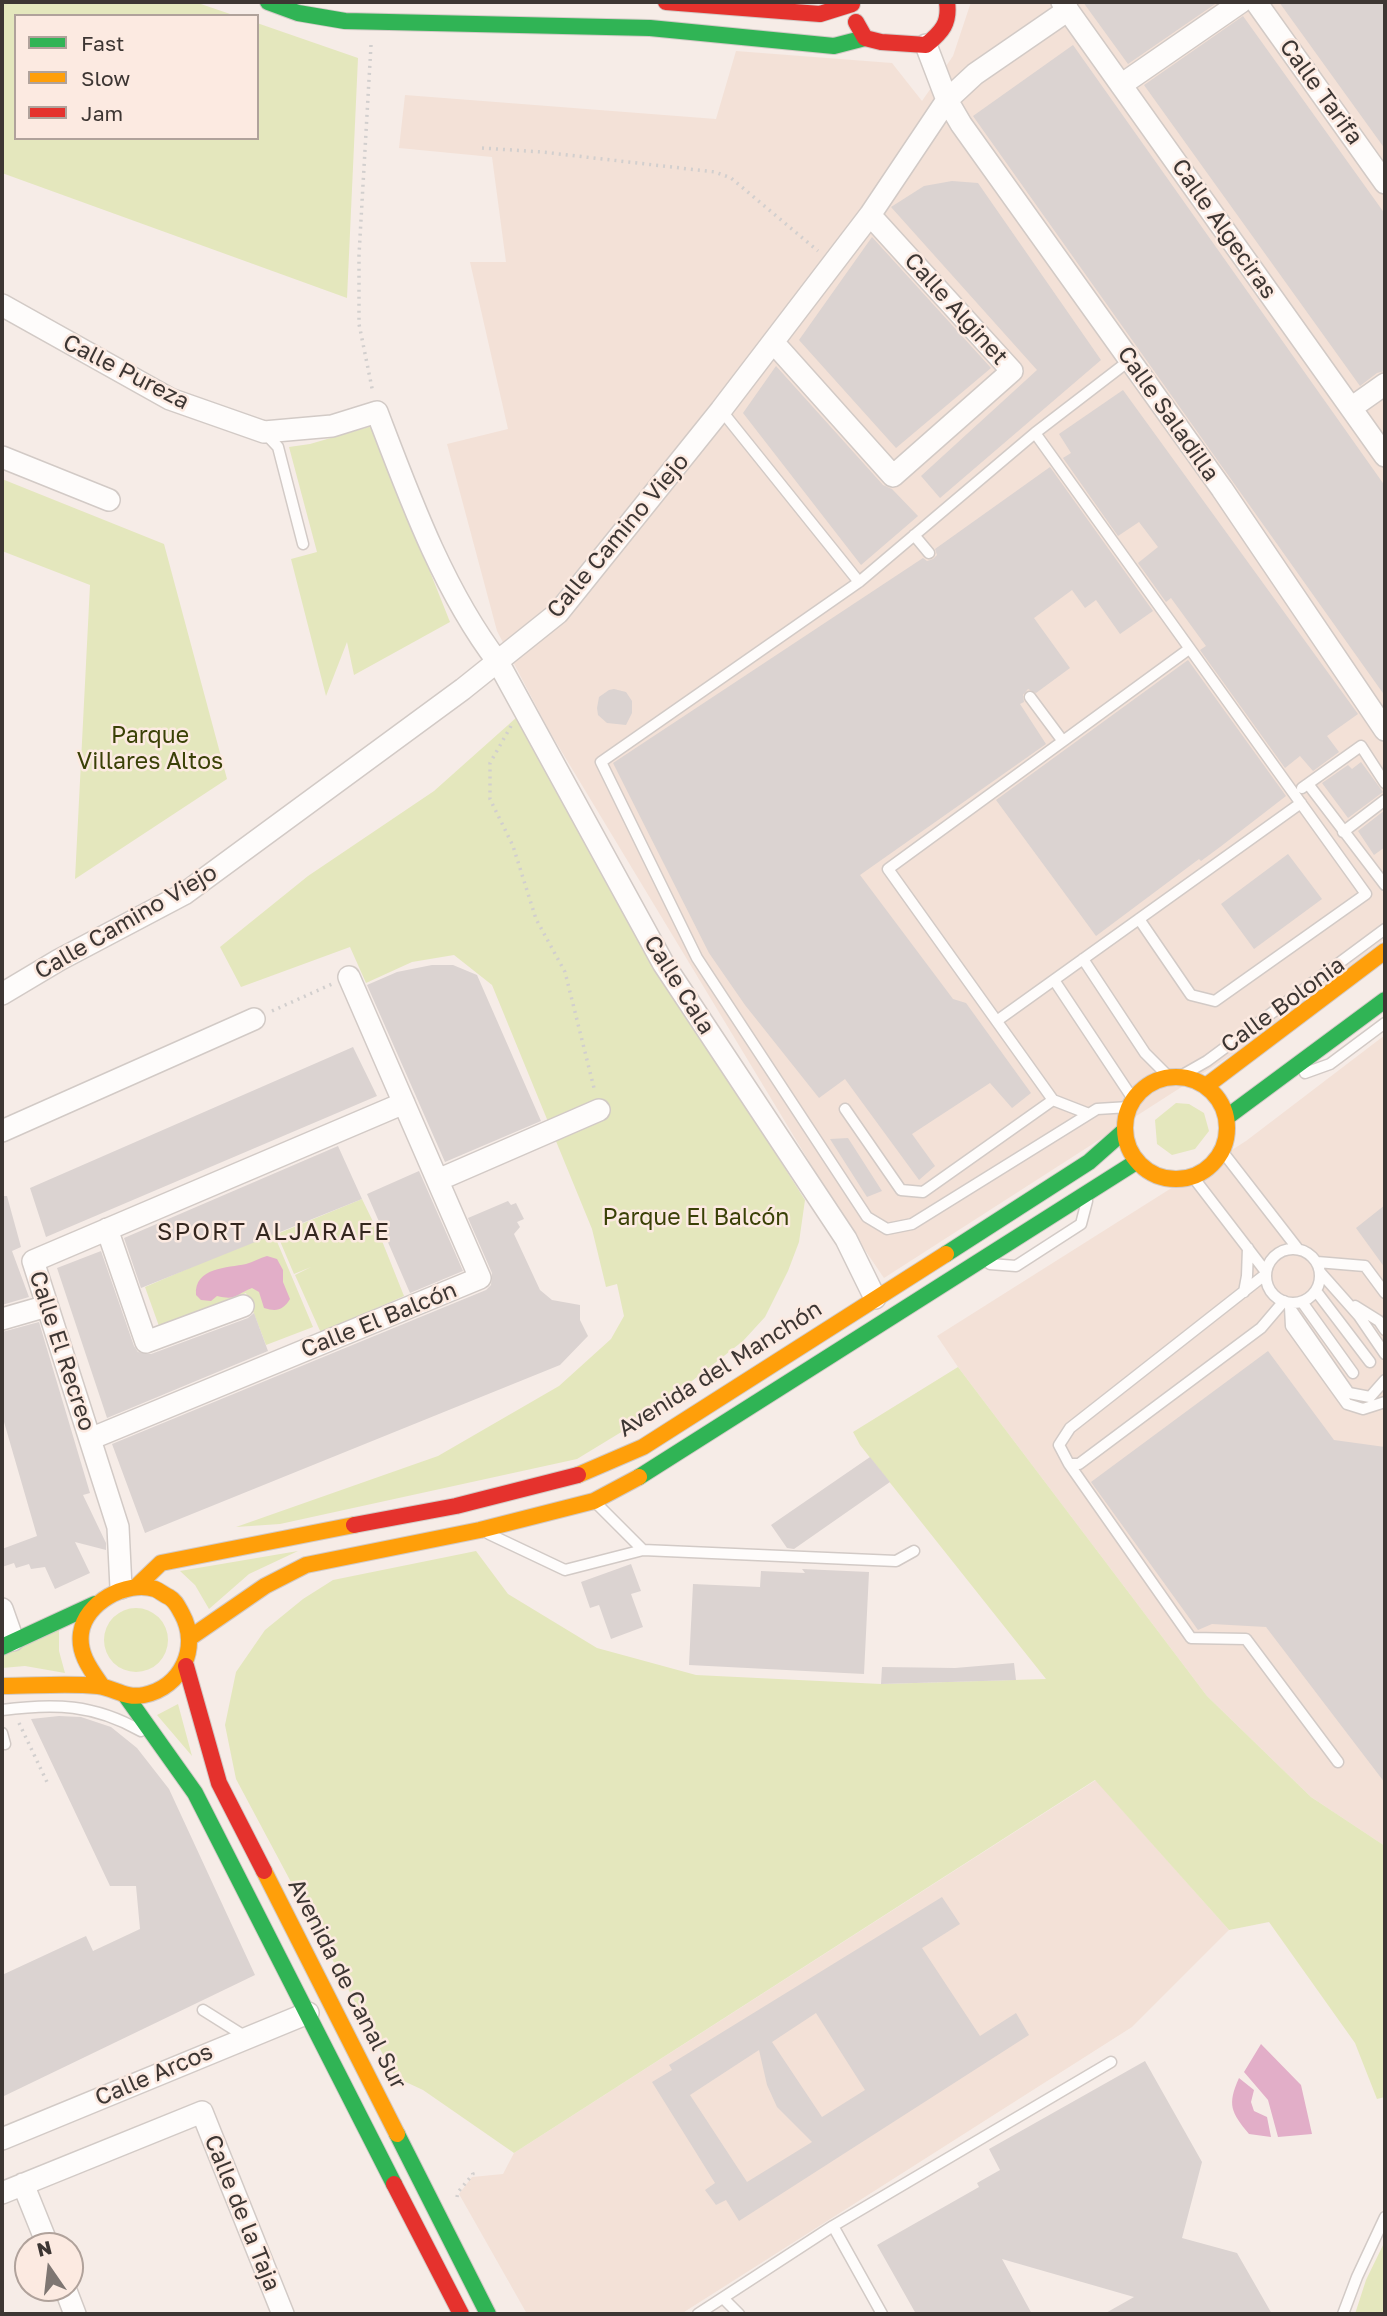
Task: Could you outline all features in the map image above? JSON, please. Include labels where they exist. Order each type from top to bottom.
[{"type":"main road","points":[[268,2],[298,13],[345,21],[650,28],[835,46],[865,38],[881,42],[926,45],[944,31],[949,15],[947,2]]},
{"type":"main road","points":[[666,2],[820,14],[853,3],[855,21],[865,38]]},
{"type":"main road","points":[[1206,1086],[1385,951]]},
{"type":"main road","points":[[1227,1117],[1385,1000]]},
{"type":"main road","points":[[1174,1077],[1193,1079],[1206,1086],[1216,1094],[1227,1117],[1227,1135],[1222,1151],[1205,1171],[1193,1177],[1178,1180],[1148,1172],[1136,1162],[1124,1131],[1131,1103],[1149,1084],[1174,1077]]},
{"type":"main road","name":"Avenida del Manchón","points":[[129,1587],[160,1563],[456,1506],[577,1476],[643,1447],[1089,1162],[1124,1131]]},
{"type":"main road","points":[[191,1637],[265,1586],[306,1565],[480,1530],[594,1501],[653,1471],[1136,1162]]},
{"type":"main road","points":[[7,1644],[95,1604],[106,1595],[129,1587],[155,1589],[179,1607],[191,1637],[186,1666],[171,1684],[150,1695],[126,1696],[102,1686],[89,1673],[81,1651],[82,1628],[95,1604]]},
{"type":"main road","name":"Avenida de Canal Sur","points":[[186,1666],[219,1783],[488,2314]]},
{"type":"main road","points":[[2,1686],[102,1686]]},
{"type":"main road","points":[[126,1696],[195,1793],[461,2314]]},
{"type":"street","points":[[1121,85],[1241,2]]},
{"type":"street","name":"Calle Tarifa","points":[[1256,2],[1385,183]]},
{"type":"street","name":"Calle Algeciras","points":[[1065,6],[1385,456]]},
{"type":"street","name":"Calle Camino Viejo","points":[[2,994],[59,960],[184,894],[328,790],[558,614],[721,410],[870,215],[947,100],[975,74],[1065,6]]},
{"type":"street","points":[[926,45],[947,100]]},
{"type":"street","name":"Calle Saladilla","points":[[947,100],[961,124],[1222,489],[1385,730]]},
{"type":"street","name":"Calle Alginet","points":[[773,342],[893,476],[1012,371],[870,215]]},
{"type":"street","name":"Calle Pureza","points":[[2,305],[170,399],[264,432],[332,426],[377,412]]},
{"type":"street","points":[[1351,408],[1385,384]]},
{"type":"street","name":"Calle Cala","points":[[377,412],[415,513],[476,633],[498,662],[663,963],[846,1239],[875,1298]]},
{"type":"street","points":[[2,457],[109,500]]},
{"type":"street","name":"Calle El Balcón","points":[[90,1439],[480,1278],[349,977]]},
{"type":"street","points":[[2,1131],[254,1019]]},
{"type":"street","name":"Calle El Recreo","points":[[129,1587],[118,1527],[33,1261],[404,1103]]},
{"type":"street","points":[[438,1181],[599,1110]]},
{"type":"street","points":[[107,1229],[146,1342],[243,1306]]},
{"type":"street","points":[[2,1319],[47,1306]]},
{"type":"street","points":[[2,1609],[7,1644]]},
{"type":"street","name":"Calle Arcos","points":[[2,2139],[308,2013]]},
{"type":"street","name":"Calle de la Taja","points":[[23,2184],[202,2112],[283,2314]]},
{"type":"street","points":[[2,2193],[23,2184],[42,2232]]},
{"type":"lane","points":[[1054,980],[1131,1103],[1097,1109],[912,1224],[887,1228],[867,1217],[697,958],[601,762],[859,582],[1035,433],[1130,359]]},
{"type":"lane","points":[[721,410],[859,582]]},
{"type":"lane","points":[[264,432],[278,447],[303,544]]},
{"type":"lane","points":[[1035,433],[1366,894]]},
{"type":"lane","points":[[914,535],[929,553]]},
{"type":"lane","points":[[1089,1114],[1053,1100],[888,869],[1189,649]]},
{"type":"lane","points":[[1030,697],[1062,740]]},
{"type":"lane","points":[[998,1020],[1139,919],[1298,798],[1308,784],[1360,746],[1385,783]]},
{"type":"lane","points":[[1139,919],[1191,995],[1215,1001],[1384,884],[1308,784]]},
{"type":"lane","points":[[1343,832],[1385,800]]},
{"type":"lane","points":[[1375,872],[1385,865]]},
{"type":"lane","name":"Calle Bolonia","points":[[1174,1077],[1207,1061],[1385,929]]},
{"type":"lane","points":[[1083,959],[1145,1053],[1174,1077]]},
{"type":"lane","points":[[1272,1084],[1330,1065],[1385,1023]]},
{"type":"lane","points":[[845,1109],[901,1190],[923,1192],[1053,1100]]},
{"type":"lane","points":[[1222,1151],[1298,1249]]},
{"type":"lane","points":[[1193,1177],[1266,1273],[1266,1281],[1272,1293],[1287,1304],[1349,1393],[1370,1397],[1385,1380]]},
{"type":"lane","points":[[923,1192],[934,1210]]},
{"type":"lane","points":[[1244,1292],[1248,1248]]},
{"type":"lane","points":[[1338,1762],[1246,1639],[1191,1638],[1069,1464],[1059,1445],[1070,1428],[1244,1292],[1266,1273],[1274,1256],[1290,1249],[1309,1254],[1359,1316],[1385,1354]]},
{"type":"lane","points":[[1319,1267],[1365,1266],[1385,1293]]},
{"type":"lane","points":[[1319,1267],[1316,1291],[1370,1362]]},
{"type":"lane","points":[[1069,1464],[1079,1464],[1261,1328],[1287,1304],[1302,1302],[1316,1291]]},
{"type":"lane","points":[[1342,1298],[1379,1321],[1385,1330]]},
{"type":"lane","points":[[1302,1302],[1353,1373]]},
{"type":"lane","points":[[1287,1304],[1291,1326],[1347,1404],[1363,1409],[1385,1402]]},
{"type":"lane","points":[[594,1501],[643,1550]]},
{"type":"lane","points":[[480,1530],[565,1570],[643,1550],[896,1561],[914,1551]]},
{"type":"lane","points":[[2,1698],[26,1686]]},
{"type":"lane","points":[[2,1717],[7,1709],[70,1705],[102,1712],[158,1742]]},
{"type":"lane","points":[[2,1732],[5,1744],[2,1740]]},
{"type":"lane","points":[[203,2010],[246,2037]]},
{"type":"lane","points":[[698,2314],[833,2226],[1111,2062]]},
{"type":"lane","points":[[1343,2314],[1385,2217]]},
{"type":"lane","points":[[833,2226],[882,2314]]},
{"type":"lane","points":[[723,2298],[739,2314]]},
{"type":"path","points":[[373,21],[359,255],[359,324],[377,412]]},
{"type":"path","points":[[482,148],[542,152],[715,172],[731,178],[833,263]]},
{"type":"path","points":[[517,717],[490,763],[491,799],[513,846],[536,919],[565,972],[599,1110]]},
{"type":"path","points":[[254,1019],[349,977]]},
{"type":"path","points":[[26,1739],[47,1782]]},
{"type":"path","points":[[456,2200],[458,2192],[473,2174],[471,2169]]},
{"type":"shaded area","points":[[971,2],[1385,2],[1385,939],[1236,1052],[884,1278],[845,1221],[548,729],[497,631],[447,444],[508,429],[470,262],[506,262],[492,157],[399,148],[405,95],[716,119],[736,51],[892,63],[922,101],[953,56]]},
{"type":"shaded area","points":[[1385,1035],[1385,1846],[1311,1797],[1207,1696],[937,1336],[1246,1141]]},
{"type":"shaded area","points":[[267,1256],[277,1259],[283,1270],[283,1282],[290,1299],[282,1308],[264,1308],[259,1292],[252,1288],[233,1297],[217,1296],[211,1301],[201,1300],[196,1295],[200,1279],[206,1274]]},
{"type":"shaded area","points":[[1096,1780],[1229,1930],[1132,2027],[681,2314],[527,2314],[459,2194],[472,2177],[503,2174],[514,2153]]},
{"type":"shaded area","points":[[1261,2044],[1301,2085],[1312,2134],[1278,2137],[1268,2100],[1244,2072]]},
{"type":"shaded area","points":[[1239,2078],[1254,2090],[1251,2102],[1254,2111],[1267,2117],[1271,2137],[1249,2134],[1238,2120],[1232,2102]]},
{"type":"green space","points":[[2,2],[195,2],[230,14],[14,14],[14,140],[259,140],[259,24],[358,58],[347,298],[2,173]]},
{"type":"green space","points":[[372,426],[450,622],[354,675],[347,642],[326,696],[291,559],[317,552],[289,447],[310,444]]},
{"type":"green space","name":"Parque Villares Altos","points":[[2,479],[164,544],[227,779],[75,879],[90,585],[2,551]]},
{"type":"green space","name":"Parque El Balcón","points":[[517,717],[656,965],[805,1200],[799,1242],[765,1317],[743,1341],[646,1417],[577,1459],[280,1524],[236,1527],[438,1456],[559,1386],[611,1339],[624,1316],[617,1284],[606,1287],[592,1229],[492,985],[454,955],[412,962],[366,983],[350,947],[241,987],[220,947],[308,876],[434,791]]},
{"type":"green space","points":[[1176,1103],[1189,1104],[1204,1113],[1209,1131],[1195,1149],[1172,1155],[1157,1144],[1155,1120]]},
{"type":"green space","points":[[362,1199],[404,1296],[321,1333],[295,1275],[311,1267],[294,1274],[277,1234]]},
{"type":"green space","points":[[273,1232],[313,1327],[266,1345],[246,1293],[160,1329],[145,1287]]},
{"type":"green space","points":[[958,1367],[1207,1696],[1311,1797],[1385,1846],[1385,2097],[1377,2099],[1355,2043],[1269,1922],[1229,1930],[1095,1780],[514,2153],[423,2090],[395,2077],[236,1779],[225,1725],[236,1672],[265,1630],[303,1599],[333,1580],[476,1551],[508,1594],[597,1648],[696,1675],[881,1684],[1046,1679],[860,1445],[853,1432]]},
{"type":"green space","points":[[298,1551],[249,1574],[209,1609],[195,1585],[180,1571]]},
{"type":"green space","points":[[136,1608],[159,1617],[168,1640],[159,1663],[136,1672],[113,1663],[104,1640],[113,1617]]},
{"type":"green space","points":[[59,1629],[59,1651],[65,1673],[25,1666],[2,1668],[2,1656]]},
{"type":"green space","points":[[178,1704],[192,1756],[157,1715]]},
{"type":"green space","points":[[1385,2241],[1385,2314],[1355,2314],[1366,2280]]},
{"type":"building","points":[[1083,2],[1218,2],[1128,64]]},
{"type":"building","points":[[1279,2],[1385,2],[1385,149]]},
{"type":"building","points":[[1243,16],[1385,214],[1385,371],[1377,373],[1360,386],[1144,85]]},
{"type":"building","points":[[1073,45],[1385,486],[1385,696],[973,116]]},
{"type":"building","points":[[952,181],[978,183],[1101,360],[940,498],[921,476],[1037,370],[891,207],[924,186]]},
{"type":"building","points":[[872,237],[991,368],[896,448],[799,340]]},
{"type":"building","points":[[776,366],[883,485],[892,489],[918,516],[861,565],[743,413]]},
{"type":"building","points":[[1123,390],[1358,714],[1327,736],[1339,752],[1313,771],[1300,756],[1285,768],[1200,650],[1206,646],[1171,598],[1166,602],[1138,563],[1158,547],[1139,522],[1118,536],[1063,458],[1071,453],[1059,434]]},
{"type":"building","points":[[1050,467],[1153,611],[1120,634],[1096,600],[1085,608],[1072,590],[1034,618],[1070,668],[1036,693],[1028,689],[1023,695],[1024,702],[1020,704],[1046,744],[860,875],[953,999],[966,1003],[1031,1093],[1012,1108],[990,1083],[912,1134],[935,1166],[919,1180],[845,1079],[819,1098],[745,1005],[709,953],[613,763],[923,558],[927,561],[933,559],[937,555],[935,549]]},
{"type":"building","points":[[1188,660],[1286,796],[1096,936],[996,800]]},
{"type":"building","points":[[614,689],[626,692],[632,701],[632,713],[626,725],[607,723],[598,715],[599,697]]},
{"type":"building","points":[[1361,762],[1383,792],[1348,818],[1322,783],[1348,765],[1352,769]]},
{"type":"building","points":[[1385,810],[1385,847],[1374,855],[1358,831]]},
{"type":"building","points":[[1288,854],[1322,899],[1254,949],[1221,904]]},
{"type":"building","points":[[432,965],[453,965],[477,975],[541,1121],[445,1162],[367,985],[397,972]]},
{"type":"building","points":[[353,1047],[377,1096],[46,1237],[30,1188]]},
{"type":"building","points":[[848,1138],[882,1191],[867,1197],[830,1139]]},
{"type":"building","points":[[338,1146],[362,1199],[141,1288],[124,1238]]},
{"type":"building","points":[[419,1171],[463,1271],[410,1293],[367,1194]]},
{"type":"building","points":[[2,1196],[7,1196],[21,1247],[12,1251],[29,1297],[2,1305]]},
{"type":"building","points":[[508,1201],[511,1205],[516,1203],[524,1219],[517,1222],[520,1227],[514,1234],[540,1290],[552,1300],[580,1305],[580,1320],[588,1336],[560,1365],[145,1533],[112,1444],[486,1290],[491,1285],[492,1273],[468,1218]]},
{"type":"building","points":[[1385,1205],[1385,1268],[1356,1228]]},
{"type":"building","points":[[101,1251],[138,1352],[151,1354],[248,1318],[254,1313],[268,1351],[107,1418],[57,1268]]},
{"type":"building","points":[[39,1322],[90,1493],[83,1495],[106,1543],[106,1550],[75,1542],[90,1573],[55,1589],[45,1567],[31,1569],[29,1564],[16,1568],[14,1563],[2,1567],[2,1549],[37,1536],[2,1415],[2,1332]]},
{"type":"building","points":[[1268,1351],[1334,1440],[1385,1447],[1385,1783],[1266,1627],[1212,1624],[1198,1630],[1091,1482]]},
{"type":"building","points":[[870,1457],[890,1482],[794,1549],[787,1548],[771,1525]]},
{"type":"building","points":[[631,1564],[641,1591],[631,1594],[643,1627],[611,1639],[599,1605],[590,1608],[581,1582]]},
{"type":"building","points":[[802,1569],[869,1572],[864,1674],[689,1665],[693,1584],[760,1587],[761,1571],[805,1573]]},
{"type":"building","points":[[1014,1663],[1016,1680],[881,1684],[882,1667],[955,1668]]},
{"type":"building","points":[[81,1717],[111,1727],[137,1748],[169,1789],[255,1975],[2,2097],[2,1975],[86,1936],[93,1951],[140,1929],[136,1886],[110,1886],[31,1719]]},
{"type":"building","points":[[942,1897],[960,1924],[922,1948],[980,2036],[1016,2013],[1029,2035],[739,2221],[726,2200],[716,2205],[705,2190],[715,2183],[652,2082],[672,2070],[669,2065]],"holes":[[[816,2013],[865,2090],[822,2117],[772,2042]],[[759,2050],[767,2085],[777,2107],[812,2142],[747,2182],[690,2095]]]},
{"type":"building","points":[[1145,2061],[1202,2162],[1182,2238],[1237,2253],[1272,2314],[1104,2314],[1134,2297],[1002,2259],[1032,2314],[916,2314],[877,2245],[979,2187],[977,2183],[1000,2170],[989,2149]]},
{"type":"traffic: fast","points":[[268,2],[298,13],[345,21],[650,28],[834,46],[865,38]]},
{"type":"traffic: fast","points":[[1227,1117],[1385,1000]]},
{"type":"traffic: fast","points":[[946,1254],[1089,1162],[1124,1131]]},
{"type":"traffic: fast","points":[[639,1477],[1136,1162]]},
{"type":"traffic: fast","points":[[2,1647],[95,1604]]},
{"type":"traffic: fast","points":[[126,1696],[195,1793],[394,2184]]},
{"type":"traffic: fast","points":[[397,2134],[488,2314]]},
{"type":"traffic: slow","points":[[1206,1086],[1385,951]]},
{"type":"traffic: slow","points":[[1176,1077],[1205,1085],[1219,1099],[1227,1128],[1219,1157],[1205,1171],[1176,1179],[1147,1171],[1133,1157],[1125,1128],[1133,1099],[1147,1085],[1176,1077]]},
{"type":"traffic: slow","points":[[578,1475],[643,1447],[946,1254]]},
{"type":"traffic: slow","points":[[191,1637],[265,1586],[306,1565],[480,1530],[594,1501],[639,1477]]},
{"type":"traffic: slow","points":[[137,1586],[161,1563],[354,1525]]},
{"type":"traffic: slow","points":[[2,1686],[98,1686],[137,1696],[157,1691],[177,1675],[188,1652],[187,1627],[175,1602],[155,1589],[132,1588],[109,1596],[90,1612],[81,1633],[81,1648],[102,1686]]},
{"type":"traffic: slow","points":[[264,1871],[397,2134]]},
{"type":"traffic: jam","points":[[666,2],[820,14],[852,4]]},
{"type":"traffic: jam","points":[[856,22],[865,38],[881,42],[926,45],[944,26],[947,2]]},
{"type":"traffic: jam","points":[[354,1525],[456,1506],[578,1475]]},
{"type":"traffic: jam","points":[[186,1666],[219,1783],[264,1871]]},
{"type":"traffic: jam","points":[[394,2184],[461,2314]]},
{"type":"district","name":"SPORT ALJARAFE","points":[[274,1232]]}]
